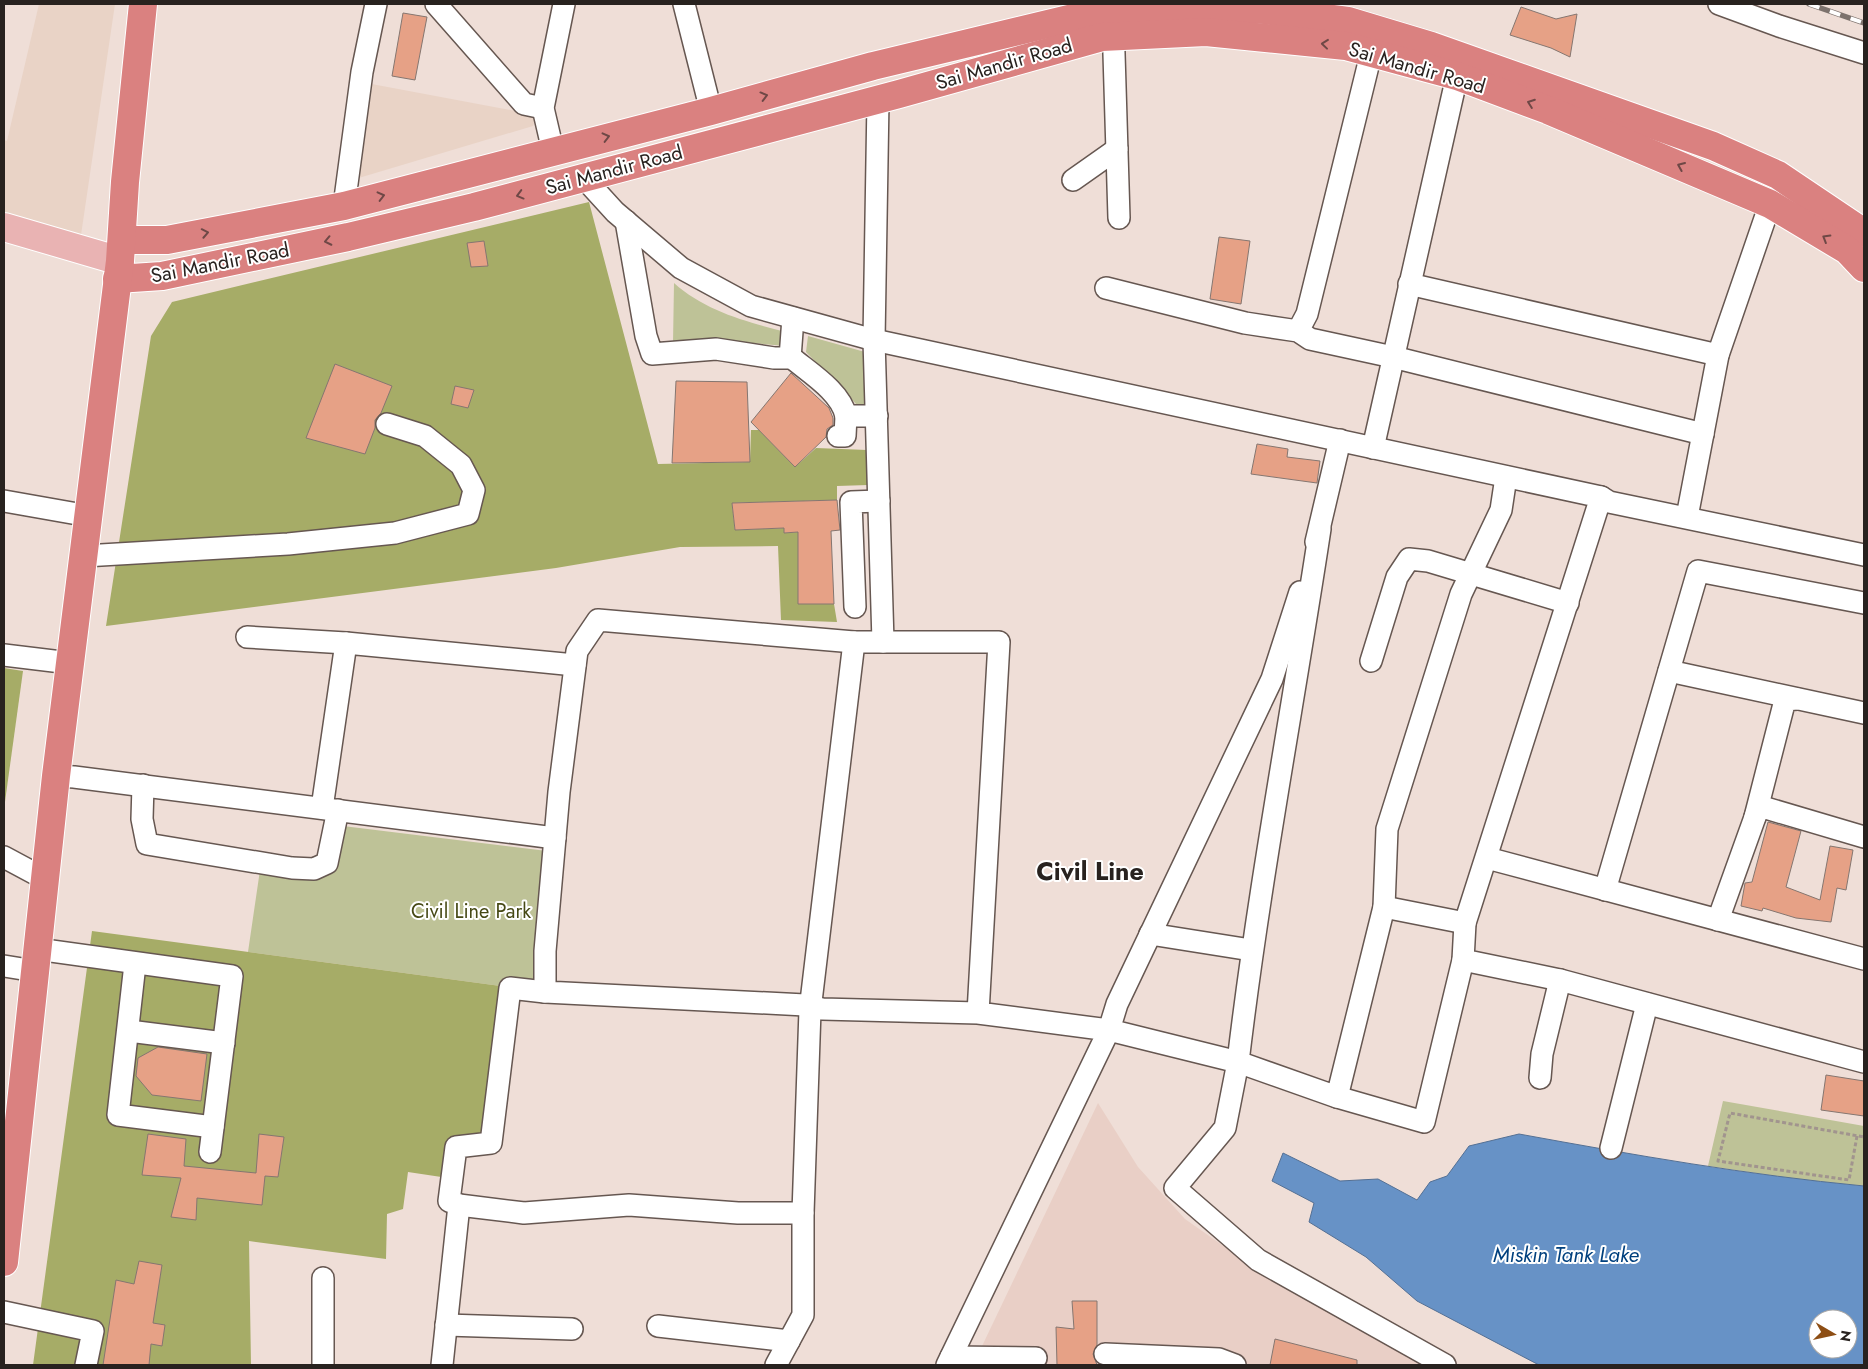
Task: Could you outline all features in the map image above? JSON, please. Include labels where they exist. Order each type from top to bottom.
[{"type":"highway","points":[[4,1262],[56,776],[120,260],[125,182],[143,4]]},
{"type":"highway","name":"Sai Mandir Road","points":[[120,260],[162,276],[348,237],[584,178],[878,100],[1102,36],[1114,24],[1205,6],[1264,10],[1348,12],[1431,46],[1713,146],[1778,174],[1864,233]]},
{"type":"highway","name":"Sai Mandir Road","points":[[120,260],[167,240],[344,206],[711,111],[873,66],[1098,12],[1114,24],[1346,46],[1457,76],[1548,110],[1770,204],[1847,250],[1864,268]]},
{"type":"highway","points":[[565,148],[584,178]]},
{"type":"highway","points":[[125,182],[140,219],[150,232],[167,240]]},
{"type":"highway","points":[[111,337],[120,314],[131,297],[162,276]]},
{"type":"main road","points":[[4,227],[120,260]]},
{"type":"street","points":[[344,206],[362,72],[376,4]]},
{"type":"street","points":[[436,4],[524,104],[543,108]]},
{"type":"street","points":[[564,4],[543,108],[565,148]]},
{"type":"street","points":[[684,4],[711,111]]},
{"type":"street","points":[[1719,4],[1864,53]]},
{"type":"street","points":[[1114,24],[1119,218]]},
{"type":"street","points":[[1298,331],[1307,314],[1371,54]]},
{"type":"street","points":[[1373,448],[1457,76]]},
{"type":"street","points":[[878,100],[874,340],[883,642]]},
{"type":"street","points":[[1073,180],[1117,149]]},
{"type":"street","points":[[584,178],[626,221],[681,268],[751,306],[874,340],[1601,497],[1610,502],[1864,555]]},
{"type":"street","points":[[1687,517],[1718,355],[1770,204]]},
{"type":"street","points":[[626,221],[646,336],[652,354],[716,349],[774,358],[790,358],[822,382],[844,406],[846,416],[845,436],[838,436]]},
{"type":"street","points":[[1409,284],[1718,355]]},
{"type":"street","points":[[1106,288],[1245,323],[1298,331],[1310,339],[1393,357],[1703,434]]},
{"type":"street","points":[[790,358],[793,318]]},
{"type":"street","points":[[846,416],[877,416]]},
{"type":"street","points":[[84,556],[288,544],[394,533],[468,514],[474,490],[461,465],[425,436],[387,424]]},
{"type":"street","points":[[1340,440],[1320,529],[1301,659],[1252,950],[1238,1062],[1225,1128],[1175,1188],[1258,1260],[1445,1365]]},
{"type":"street","points":[[1337,1097],[1384,907],[1387,829],[1461,594],[1500,510],[1506,477]]},
{"type":"street","points":[[803,1213],[738,1213],[629,1205],[524,1213],[449,1201],[456,1147],[490,1143],[510,988],[545,992],[810,1006],[822,1009],[978,1012],[1109,1030],[1238,1062],[1337,1097],[1424,1122],[1463,960],[1465,923],[1601,497]]},
{"type":"street","points":[[4,501],[89,516]]},
{"type":"street","points":[[855,607],[851,502],[879,501]]},
{"type":"street","points":[[1036,1358],[949,1361],[1109,1030],[1116,1004],[1272,679],[1320,529]]},
{"type":"street","points":[[1371,661],[1397,576],[1409,559],[1428,561],[1568,604]]},
{"type":"street","points":[[1605,890],[1698,571],[1864,603]]},
{"type":"street","points":[[545,992],[545,951],[555,838],[575,665],[577,651],[598,620],[854,642],[999,642],[978,1012]]},
{"type":"street","points":[[247,637],[346,643],[575,665]]},
{"type":"street","points":[[776,1365],[803,1315],[803,1213],[810,1006],[854,642]]},
{"type":"street","points":[[143,785],[142,819],[147,844],[292,868],[314,869],[327,863],[330,809],[346,643]]},
{"type":"street","points":[[4,655],[70,663]]},
{"type":"street","points":[[1669,671],[1864,713]]},
{"type":"street","points":[[1755,816],[1785,700],[1797,699]]},
{"type":"street","points":[[56,776],[143,785],[555,838]]},
{"type":"street","points":[[1718,920],[1759,806],[1864,837]]},
{"type":"street","points":[[4,857],[45,879]]},
{"type":"street","points":[[1487,858],[1864,958]]},
{"type":"street","points":[[1384,907],[1465,923]]},
{"type":"street","points":[[1150,934],[1252,950]]},
{"type":"street","points":[[4,966],[36,960],[135,964],[232,976],[210,1152]]},
{"type":"street","points":[[1463,960],[1560,980],[1864,1062]]},
{"type":"street","points":[[135,964],[118,1116],[213,1127]]},
{"type":"street","points":[[1540,1078],[1542,1054],[1560,980]]},
{"type":"street","points":[[1611,1148],[1647,1004]]},
{"type":"street","points":[[129,1031],[224,1043]]},
{"type":"street","points":[[442,1365],[459,1204]]},
{"type":"street","points":[[323,1278],[323,1365]]},
{"type":"street","points":[[4,1312],[93,1332],[86,1365]]},
{"type":"street","points":[[446,1325],[572,1329]]},
{"type":"street","points":[[658,1326],[789,1341]]},
{"type":"street","points":[[1105,1354],[1219,1359],[1235,1365]]},
{"type":"path","points":[[1857,1136],[1849,1180],[1718,1161],[1730,1113],[1864,1137]]},
{"type":"shaded area","points":[[39,4],[115,4],[81,235],[4,216],[4,140],[7,141]]},
{"type":"shaded area","points":[[361,82],[537,115],[533,126],[352,180]]},
{"type":"shaded area","points":[[1098,1103],[1138,1167],[1185,1219],[1266,1276],[1429,1365],[973,1365]]},
{"type":"green space","points":[[589,202],[658,464],[750,462],[751,430],[759,430],[795,467],[816,448],[867,450],[868,485],[837,486],[837,500],[732,503],[735,530],[784,528],[784,533],[798,532],[798,604],[834,604],[837,622],[781,620],[778,546],[680,547],[556,568],[106,626],[151,336],[172,302]]},
{"type":"green space","points":[[674,283],[686,293],[713,308],[756,324],[786,332],[786,346],[706,339],[673,343]]},
{"type":"green space","points":[[808,336],[865,352],[866,408],[858,406],[806,352]]},
{"type":"green space","points":[[4,668],[23,671],[4,809]]},
{"type":"green space","name":"Civil Line Park","points":[[343,826],[547,851],[536,985],[508,987],[248,952],[260,870],[307,875]]},
{"type":"green space","points":[[92,931],[508,987],[489,1141],[454,1146],[448,1178],[408,1172],[403,1209],[387,1214],[386,1259],[249,1241],[251,1365],[33,1365]]},
{"type":"green space","points":[[1723,1101],[1864,1126],[1864,1186],[1795,1179],[1708,1166]]},
{"type":"water","name":"Miskin Tank Lake","points":[[1519,1134],[1734,1170],[1864,1186],[1864,1365],[1539,1365],[1417,1301],[1366,1257],[1309,1222],[1314,1203],[1272,1181],[1283,1153],[1340,1181],[1378,1179],[1417,1200],[1430,1182],[1447,1176],[1469,1146]]},
{"type":"building","points":[[1521,7],[1556,19],[1577,14],[1570,57],[1551,48],[1510,35]]},
{"type":"building","points":[[403,13],[427,17],[415,80],[392,76]]},
{"type":"building","points":[[1219,237],[1250,241],[1241,304],[1210,299]]},
{"type":"building","points":[[484,241],[488,266],[471,267],[467,243]]},
{"type":"building","points":[[335,364],[392,386],[381,413],[375,420],[375,428],[365,454],[306,438]]},
{"type":"building","points":[[791,373],[829,408],[833,418],[833,425],[827,429],[826,437],[795,467],[751,422]]},
{"type":"building","points":[[676,381],[747,382],[750,462],[672,463]]},
{"type":"building","points":[[455,386],[474,390],[468,408],[451,404]]},
{"type":"building","points":[[1257,444],[1288,449],[1287,457],[1320,461],[1317,483],[1251,474]]},
{"type":"building","points":[[837,500],[840,530],[831,531],[834,604],[798,604],[798,532],[784,533],[784,528],[735,530],[732,503]]},
{"type":"building","points":[[1768,822],[1801,831],[1786,887],[1820,900],[1830,846],[1853,850],[1846,890],[1837,888],[1831,922],[1796,918],[1763,908],[1762,911],[1741,906],[1745,883],[1752,882]]},
{"type":"building","points":[[158,1047],[207,1054],[201,1101],[152,1095],[136,1076],[138,1058]]},
{"type":"building","points":[[1826,1075],[1864,1081],[1864,1116],[1821,1110]]},
{"type":"building","points":[[148,1134],[186,1139],[184,1166],[256,1173],[259,1134],[284,1137],[278,1177],[265,1176],[262,1205],[197,1198],[196,1220],[171,1217],[181,1178],[142,1175]]},
{"type":"building","points":[[139,1261],[162,1265],[153,1323],[165,1325],[162,1346],[151,1344],[149,1365],[103,1365],[116,1280],[134,1284]]},
{"type":"building","points":[[1072,1301],[1097,1301],[1097,1345],[1093,1354],[1097,1365],[1057,1365],[1056,1327],[1074,1329]]},
{"type":"building","points":[[1275,1339],[1357,1360],[1357,1365],[1270,1365]]},
{"type":"railway","points":[[1809,4],[1864,23]]},
{"type":"district","name":"Civil Line","points":[[1090,871]]}]
